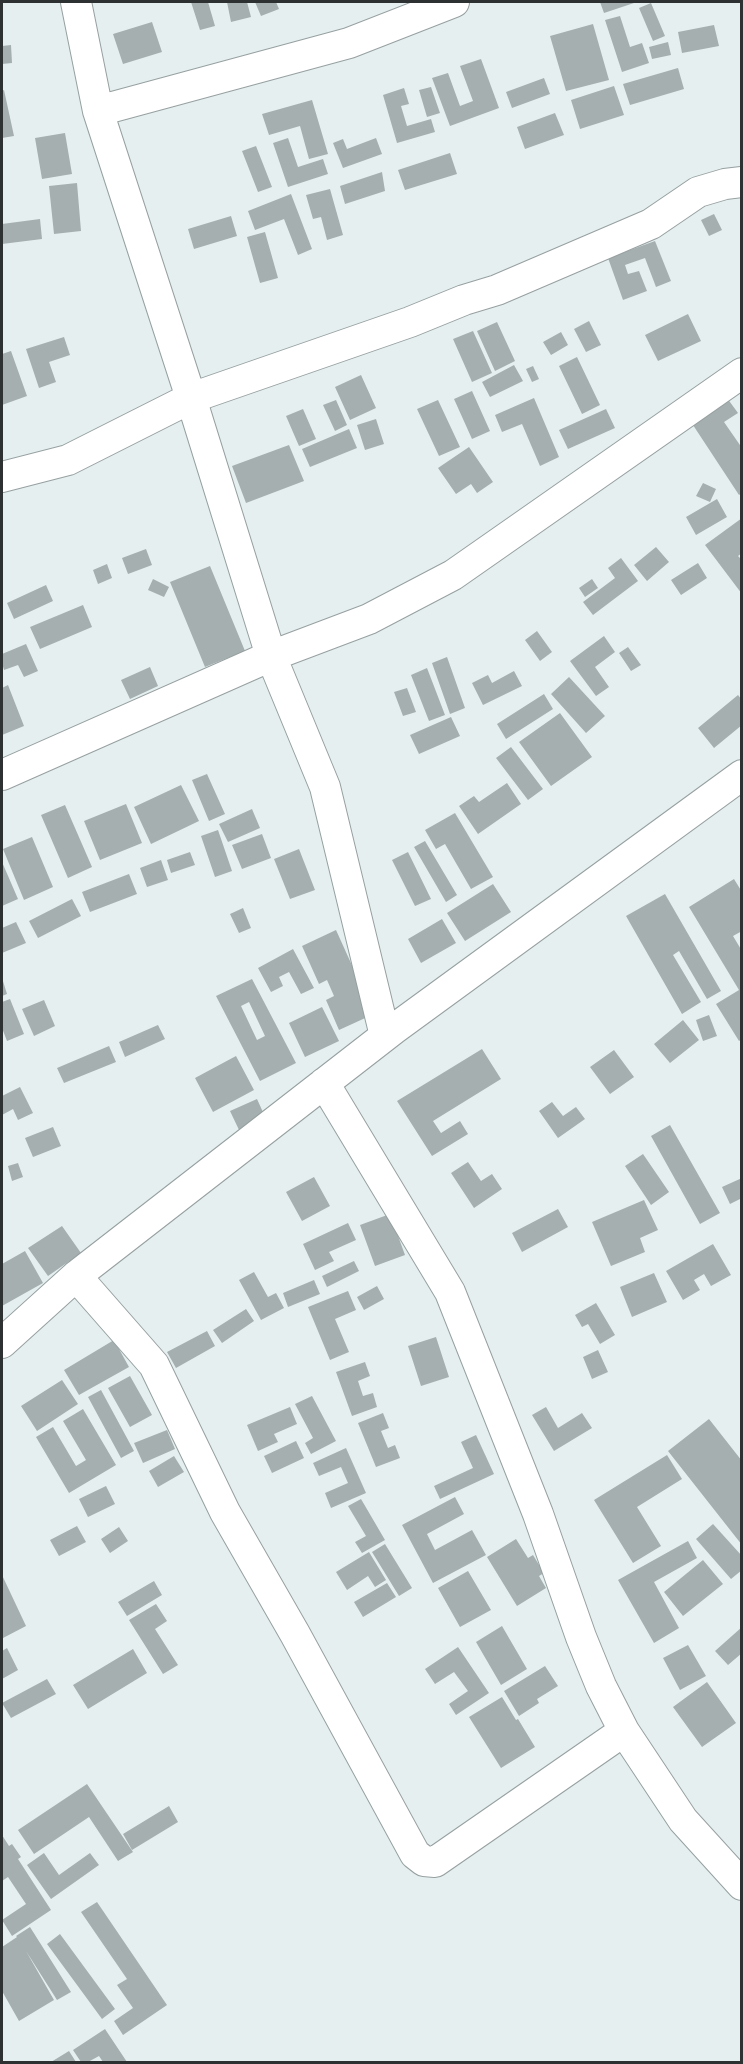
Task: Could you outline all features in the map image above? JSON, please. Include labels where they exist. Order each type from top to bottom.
[{"type":"street","points":[[76,2],[98,111],[191,398],[271,656],[325,787],[385,1036]]},
{"type":"street","points":[[98,111],[349,43],[454,2]]},
{"type":"street","points":[[2,477],[68,460],[191,398],[497,290],[651,224],[698,192],[741,182]]},
{"type":"street","points":[[2,775],[271,656],[369,619],[453,575],[741,373]]},
{"type":"street","points":[[2,1343],[76,1276],[385,1036],[741,775]]},
{"type":"street","points":[[324,1083],[450,1292],[538,1514],[581,1637],[601,1686],[624,1731],[683,1820],[741,1886]]},
{"type":"street","points":[[76,1276],[154,1365],[225,1512],[295,1634],[415,1854],[424,1861],[435,1862],[624,1731]]},
{"type":"building","points":[[191,2],[208,2],[215,26],[200,30]]},
{"type":"building","points":[[227,2],[247,2],[251,17],[231,22]]},
{"type":"building","points":[[255,2],[276,2],[279,9],[261,16]]},
{"type":"building","points":[[600,2],[637,2],[604,13]]},
{"type":"building","points":[[651,3],[665,36],[653,41],[639,8]]},
{"type":"building","points":[[620,16],[630,47],[642,43],[649,63],[622,72],[605,20]]},
{"type":"building","points":[[152,22],[162,52],[123,64],[113,34]]},
{"type":"building","points":[[593,24],[609,80],[566,91],[550,36]]},
{"type":"building","points":[[714,25],[719,46],[682,53],[678,32]]},
{"type":"building","points":[[668,42],[671,55],[652,59],[649,47]]},
{"type":"building","points":[[11,45],[12,63],[2,64],[2,46]]},
{"type":"building","points":[[481,59],[499,108],[450,126],[432,78],[448,73],[460,106],[473,101],[460,66]]},
{"type":"building","points":[[678,68],[684,89],[630,105],[623,84]]},
{"type":"building","points":[[544,78],[550,94],[512,108],[506,92]]},
{"type":"building","points":[[614,86],[624,115],[580,129],[571,100]]},
{"type":"building","points":[[431,87],[440,113],[427,117],[419,90]]},
{"type":"building","points":[[404,88],[409,104],[401,106],[407,126],[431,119],[435,132],[397,143],[383,95]]},
{"type":"building","points":[[4,90],[14,136],[2,138],[2,91]]},
{"type":"building","points":[[312,100],[328,154],[309,159],[300,126],[269,135],[262,114]]},
{"type":"building","points":[[555,113],[564,135],[525,149],[517,127]]},
{"type":"building","points":[[65,133],[72,174],[42,179],[35,138]]},
{"type":"building","points":[[288,138],[298,167],[323,159],[328,174],[288,187],[273,143]]},
{"type":"building","points":[[376,138],[382,154],[343,168],[333,143],[343,139],[347,149]]},
{"type":"building","points":[[256,146],[272,187],[258,192],[242,151]]},
{"type":"building","points":[[450,153],[457,174],[405,190],[398,170]]},
{"type":"building","points":[[382,172],[385,191],[345,204],[340,186]]},
{"type":"building","points":[[77,183],[81,231],[54,234],[49,186]]},
{"type":"building","points":[[330,189],[343,235],[327,240],[321,217],[313,219],[306,195]]},
{"type":"building","points":[[291,194],[312,249],[298,255],[284,219],[255,230],[248,211]]},
{"type":"building","points":[[714,214],[722,230],[709,236],[701,220]]},
{"type":"building","points":[[231,216],[237,236],[194,249],[188,229]]},
{"type":"building","points":[[40,219],[42,239],[2,244],[2,224]]},
{"type":"building","points":[[265,232],[278,278],[260,283],[247,237]]},
{"type":"building","points":[[655,241],[671,281],[656,287],[645,258],[625,265],[628,274],[639,271],[647,291],[623,300],[608,258]]},
{"type":"building","points":[[688,314],[701,341],[658,361],[645,335]]},
{"type":"building","points":[[589,321],[601,345],[586,352],[574,329]]},
{"type":"building","points":[[497,322],[515,361],[495,371],[477,331]]},
{"type":"building","points":[[473,331],[492,373],[472,382],[453,339]]},
{"type":"building","points":[[561,332],[568,345],[551,355],[543,342]]},
{"type":"building","points":[[64,337],[70,355],[49,362],[56,382],[39,388],[26,349]]},
{"type":"building","points":[[11,351],[27,396],[2,405],[2,354]]},
{"type":"building","points":[[577,357],[600,405],[582,414],[559,366]]},
{"type":"building","points":[[514,365],[523,381],[490,397],[482,382]]},
{"type":"building","points":[[533,366],[539,379],[532,382],[526,369]]},
{"type":"building","points":[[361,375],[376,408],[350,420],[335,387]]},
{"type":"building","points":[[472,391],[490,431],[472,439],[454,399]]},
{"type":"building","points":[[534,398],[559,457],[540,466],[522,424],[502,432],[495,415]]},
{"type":"building","points":[[727,398],[738,413],[724,422],[742,448],[742,493],[739,495],[691,422]]},
{"type":"building","points":[[336,400],[347,425],[335,431],[323,405]]},
{"type":"building","points":[[438,400],[460,447],[439,456],[417,409]]},
{"type":"building","points":[[303,409],[316,439],[299,446],[286,416]]},
{"type":"building","points":[[606,409],[615,428],[568,449],[559,430]]},
{"type":"building","points":[[376,419],[384,444],[365,450],[357,425]]},
{"type":"building","points":[[349,429],[357,448],[310,467],[302,449]]},
{"type":"building","points":[[289,445],[304,481],[246,503],[232,466]]},
{"type":"building","points":[[469,447],[493,482],[477,493],[471,484],[456,494],[438,468]]},
{"type":"building","points":[[703,483],[716,489],[710,502],[696,496]]},
{"type":"building","points":[[717,499],[727,517],[696,535],[686,517]]},
{"type":"building","points":[[742,518],[742,553],[738,556],[742,560],[742,594],[705,545]]},
{"type":"building","points":[[656,547],[669,562],[647,581],[634,565]]},
{"type":"building","points":[[146,549],[152,565],[128,574],[122,558]]},
{"type":"building","points":[[621,558],[638,581],[593,615],[583,602],[615,578],[608,568]]},
{"type":"building","points":[[698,563],[707,578],[681,595],[671,580]]},
{"type":"building","points":[[107,564],[112,578],[98,584],[93,570]]},
{"type":"building","points":[[210,566],[245,651],[205,667],[170,582]]},
{"type":"building","points":[[153,579],[169,587],[164,597],[148,590]]},
{"type":"building","points":[[592,579],[598,588],[585,597],[579,588]]},
{"type":"building","points":[[46,585],[53,601],[14,619],[7,603]]},
{"type":"building","points":[[83,605],[92,627],[40,649],[30,627]]},
{"type":"building","points":[[537,631],[552,652],[540,661],[525,640]]},
{"type":"building","points":[[604,636],[615,652],[595,667],[609,687],[596,696],[570,661]]},
{"type":"building","points":[[26,644],[38,671],[24,677],[18,665],[4,670],[2,654]]},
{"type":"building","points":[[628,647],[641,665],[631,671],[619,653]]},
{"type":"building","points":[[447,657],[465,708],[450,714],[432,663]]},
{"type":"building","points":[[150,667],[158,686],[130,699],[121,680]]},
{"type":"building","points":[[427,668],[445,715],[429,721],[411,675]]},
{"type":"building","points":[[514,671],[522,686],[483,705],[472,683],[488,675],[492,683]]},
{"type":"building","points":[[569,677],[605,716],[586,733],[551,694]]},
{"type":"building","points":[[8,685],[24,726],[2,735],[2,688]]},
{"type":"building","points":[[407,688],[416,712],[403,716],[394,692]]},
{"type":"building","points":[[544,694],[553,709],[506,739],[497,724]]},
{"type":"building","points":[[738,695],[742,700],[742,725],[714,748],[698,728]]},
{"type":"building","points":[[560,713],[592,757],[551,786],[519,742]]},
{"type":"building","points":[[451,717],[460,736],[419,754],[410,735]]},
{"type":"building","points":[[511,747],[543,789],[528,800],[496,758]]},
{"type":"building","points":[[207,774],[225,814],[209,821],[192,780]]},
{"type":"building","points":[[507,783],[521,804],[478,834],[459,806],[474,796],[479,802]]},
{"type":"building","points":[[181,785],[199,821],[151,844],[134,807]]},
{"type":"building","points":[[126,804],[142,843],[100,860],[84,821]]},
{"type":"building","points":[[65,805],[92,867],[68,878],[41,815]]},
{"type":"building","points":[[252,809],[260,828],[228,842],[219,824]]},
{"type":"building","points":[[455,813],[493,877],[471,889],[445,844],[436,849],[425,830]]},
{"type":"building","points":[[218,830],[232,871],[215,877],[201,836]]},
{"type":"building","points":[[262,834],[271,858],[242,869],[232,845]]},
{"type":"building","points":[[32,837],[53,887],[24,900],[3,849]]},
{"type":"building","points":[[425,841],[457,895],[446,902],[414,847]]},
{"type":"building","points":[[299,849],[315,890],[290,899],[274,859]]},
{"type":"building","points":[[190,852],[195,865],[171,873],[167,860]]},
{"type":"building","points":[[408,852],[431,899],[415,906],[392,860]]},
{"type":"building","points":[[161,860],[168,880],[147,887],[140,868]]},
{"type":"building","points":[[2,862],[18,899],[2,906]]},
{"type":"building","points":[[129,874],[137,894],[90,912],[82,892]]},
{"type":"building","points":[[734,879],[742,892],[742,931],[733,936],[742,951],[742,1039],[739,1041],[716,1004],[739,990],[689,907]]},
{"type":"building","points":[[493,884],[511,912],[465,941],[447,913]]},
{"type":"building","points":[[665,894],[721,991],[707,999],[679,951],[673,955],[701,1002],[682,1014],[626,916]]},
{"type":"building","points":[[72,899],[81,916],[38,938],[29,921]]},
{"type":"building","points":[[243,908],[251,928],[239,933],[230,914]]},
{"type":"building","points":[[442,919],[456,943],[421,963],[408,939]]},
{"type":"building","points":[[16,922],[26,943],[2,953],[2,928]]},
{"type":"building","points":[[336,930],[374,1014],[339,1030],[326,1000],[334,996],[327,980],[319,984],[302,946]]},
{"type":"building","points":[[293,949],[314,988],[301,994],[289,972],[279,977],[283,986],[271,992],[258,968]]},
{"type":"building","points":[[2,978],[7,994],[2,996]]},
{"type":"building","points":[[252,979],[296,1063],[260,1081],[216,996]],"holes":[[[249,1002],[265,1036],[257,1040],[241,1006]]]},
{"type":"building","points":[[10,999],[24,1034],[7,1041],[2,1028],[2,1002]]},
{"type":"building","points":[[44,1000],[55,1026],[34,1036],[22,1009]]},
{"type":"building","points":[[322,1007],[339,1041],[305,1057],[289,1023]]},
{"type":"building","points":[[709,1015],[717,1036],[703,1041],[696,1020]]},
{"type":"building","points":[[683,1020],[699,1040],[670,1063],[654,1044]]},
{"type":"building","points":[[158,1025],[165,1039],[125,1057],[119,1042]]},
{"type":"building","points":[[109,1046],[116,1062],[64,1083],[57,1068]]},
{"type":"building","points":[[482,1049],[501,1079],[433,1121],[441,1133],[460,1121],[468,1134],[432,1156],[397,1101]]},
{"type":"building","points":[[614,1050],[634,1077],[610,1094],[590,1067]]},
{"type":"building","points":[[236,1056],[254,1090],[213,1112],[195,1078]]},
{"type":"building","points":[[20,1087],[33,1113],[18,1120],[13,1109],[2,1115],[2,1096]]},
{"type":"building","points":[[257,1099],[267,1121],[240,1132],[230,1111]]},
{"type":"building","points":[[552,1102],[563,1116],[576,1107],[585,1119],[558,1138],[539,1111]]},
{"type":"building","points":[[670,1125],[720,1213],[700,1224],[651,1136]]},
{"type":"building","points":[[53,1127],[61,1146],[33,1157],[25,1138]]},
{"type":"building","points":[[643,1154],[669,1192],[651,1205],[625,1166]]},
{"type":"building","points":[[468,1162],[481,1181],[492,1174],[502,1189],[474,1208],[451,1173]]},
{"type":"building","points":[[18,1163],[23,1177],[12,1181],[8,1166]]},
{"type":"building","points":[[314,1177],[330,1206],[302,1221],[286,1192]]},
{"type":"building","points":[[742,1178],[742,1198],[730,1204],[722,1187]]},
{"type":"building","points":[[644,1200],[658,1230],[640,1238],[645,1252],[611,1266],[592,1222]]},
{"type":"building","points":[[558,1209],[568,1227],[522,1252],[512,1233]]},
{"type":"building","points":[[390,1214],[405,1255],[375,1266],[360,1225]]},
{"type":"building","points":[[348,1223],[356,1240],[329,1252],[334,1261],[315,1270],[303,1244]]},
{"type":"building","points":[[62,1226],[81,1253],[48,1276],[28,1248]]},
{"type":"building","points":[[713,1244],[731,1275],[711,1286],[704,1274],[694,1280],[700,1290],[683,1300],[666,1271]]},
{"type":"building","points":[[25,1251],[43,1283],[2,1306],[2,1264]]},
{"type":"building","points":[[354,1261],[359,1271],[327,1287],[322,1276]]},
{"type":"building","points":[[254,1272],[268,1297],[276,1293],[284,1308],[261,1320],[239,1280]]},
{"type":"building","points":[[654,1273],[667,1302],[632,1317],[620,1287]]},
{"type":"building","points":[[314,1280],[320,1294],[288,1307],[283,1293]]},
{"type":"building","points":[[377,1286],[384,1299],[364,1310],[357,1297]]},
{"type":"building","points":[[348,1291],[356,1310],[335,1319],[349,1352],[330,1360],[308,1307]]},
{"type":"building","points":[[596,1303],[615,1335],[600,1344],[588,1324],[582,1327],[575,1315]]},
{"type":"building","points":[[246,1309],[254,1321],[222,1343],[213,1330]]},
{"type":"building","points":[[207,1331],[215,1346],[176,1368],[167,1352]]},
{"type":"building","points":[[436,1337],[449,1377],[421,1386],[408,1346]]},
{"type":"building","points":[[114,1340],[129,1367],[79,1395],[64,1370]]},
{"type":"building","points":[[598,1350],[608,1372],[592,1379],[583,1357]]},
{"type":"building","points":[[365,1362],[370,1376],[358,1381],[363,1396],[373,1393],[377,1407],[352,1416],[336,1372]]},
{"type":"building","points":[[130,1376],[152,1415],[130,1427],[108,1388]]},
{"type":"building","points":[[62,1380],[78,1404],[37,1431],[21,1406]]},
{"type":"building","points":[[101,1390],[134,1451],[121,1458],[88,1397]]},
{"type":"building","points":[[312,1396],[336,1441],[311,1454],[305,1443],[313,1438],[295,1404]]},
{"type":"building","points":[[290,1407],[297,1424],[274,1434],[278,1442],[258,1451],[247,1425]]},
{"type":"building","points":[[546,1407],[558,1428],[582,1413],[592,1428],[554,1451],[532,1415]]},
{"type":"building","points":[[83,1409],[116,1465],[69,1493],[36,1437],[53,1427],[76,1466],[86,1460],[63,1421]]},
{"type":"building","points":[[383,1413],[389,1428],[381,1431],[388,1448],[395,1445],[400,1458],[376,1467],[358,1423]]},
{"type":"building","points":[[709,1419],[742,1461],[742,1545],[668,1451]]},
{"type":"building","points":[[167,1430],[175,1449],[143,1463],[134,1443]]},
{"type":"building","points":[[476,1435],[494,1474],[440,1499],[434,1486],[473,1468],[461,1442]]},
{"type":"building","points":[[296,1441],[304,1458],[272,1473],[264,1456]]},
{"type":"building","points":[[346,1448],[366,1493],[331,1508],[325,1493],[348,1483],[341,1467],[319,1476],[313,1463]]},
{"type":"building","points":[[667,1455],[682,1479],[637,1507],[661,1546],[633,1563],[594,1500]]},
{"type":"building","points":[[174,1456],[184,1472],[158,1487],[149,1471]]},
{"type":"building","points":[[106,1486],[115,1504],[88,1517],[79,1499]]},
{"type":"building","points":[[455,1497],[464,1514],[427,1534],[435,1550],[472,1530],[486,1555],[433,1583],[402,1525]]},
{"type":"building","points":[[361,1499],[385,1540],[362,1553],[355,1542],[366,1536],[348,1506]]},
{"type":"building","points":[[713,1524],[742,1556],[742,1570],[731,1579],[696,1539]]},
{"type":"building","points":[[77,1526],[86,1542],[59,1556],[50,1540]]},
{"type":"building","points":[[119,1527],[128,1541],[110,1553],[101,1539]]},
{"type":"building","points":[[516,1539],[528,1558],[533,1555],[544,1573],[539,1576],[546,1588],[517,1606],[487,1557]]},
{"type":"building","points":[[688,1541],[697,1558],[654,1582],[679,1628],[654,1643],[618,1580]]},
{"type":"building","points":[[385,1544],[412,1588],[399,1596],[372,1552]]},
{"type":"building","points":[[369,1552],[386,1580],[375,1587],[368,1576],[347,1590],[336,1572]]},
{"type":"building","points":[[703,1560],[723,1584],[683,1616],[664,1592]]},
{"type":"building","points":[[468,1571],[491,1610],[460,1627],[438,1588]]},
{"type":"building","points":[[2,1575],[26,1626],[3,1638],[2,1634]]},
{"type":"building","points":[[154,1581],[162,1595],[127,1616],[118,1602]]},
{"type":"building","points":[[387,1583],[396,1597],[363,1617],[354,1602]]},
{"type":"building","points":[[156,1604],[167,1621],[155,1629],[178,1665],[163,1674],[129,1620]]},
{"type":"building","points":[[502,1626],[527,1669],[501,1685],[476,1642]]},
{"type":"building","points":[[742,1627],[742,1653],[728,1665],[715,1651]]},
{"type":"building","points":[[688,1645],[706,1676],[680,1690],[663,1658]]},
{"type":"building","points":[[458,1647],[489,1693],[456,1715],[449,1704],[468,1691],[454,1672],[435,1684],[425,1669]]},
{"type":"building","points":[[7,1648],[18,1670],[2,1679],[2,1651]]},
{"type":"building","points":[[133,1649],[147,1673],[88,1709],[73,1685]]},
{"type":"building","points":[[545,1666],[558,1686],[537,1699],[539,1703],[519,1716],[504,1691]]},
{"type":"building","points":[[47,1679],[56,1694],[11,1718],[2,1703]]},
{"type":"building","points":[[707,1682],[736,1723],[702,1747],[673,1707]]},
{"type":"building","points":[[502,1697],[535,1747],[501,1768],[469,1717]]},
{"type":"building","points":[[87,1784],[133,1852],[118,1861],[89,1817],[34,1854],[18,1830]]},
{"type":"building","points":[[169,1806],[178,1822],[132,1850],[123,1834]]},
{"type":"building","points":[[2,1835],[9,1846],[12,1844],[21,1857],[18,1859],[51,1910],[12,1936],[2,1920],[26,1904],[8,1877],[2,1881]]},
{"type":"building","points":[[44,1853],[59,1875],[90,1853],[99,1865],[51,1899],[27,1865]]},
{"type":"building","points":[[97,1902],[167,2005],[123,2035],[114,2021],[133,2008],[117,1985],[127,1979],[81,1912]]},
{"type":"building","points":[[30,1927],[71,1992],[57,2000],[26,1951],[54,2000],[19,2021],[2,1991],[2,1947]]},
{"type":"building","points":[[60,1934],[115,2009],[102,2019],[47,1944]]},
{"type":"building","points":[[105,2029],[127,2062],[103,2062],[99,2056],[88,2062],[81,2062],[73,2050]]},
{"type":"building","points":[[69,2051],[76,2062],[51,2062]]}]
